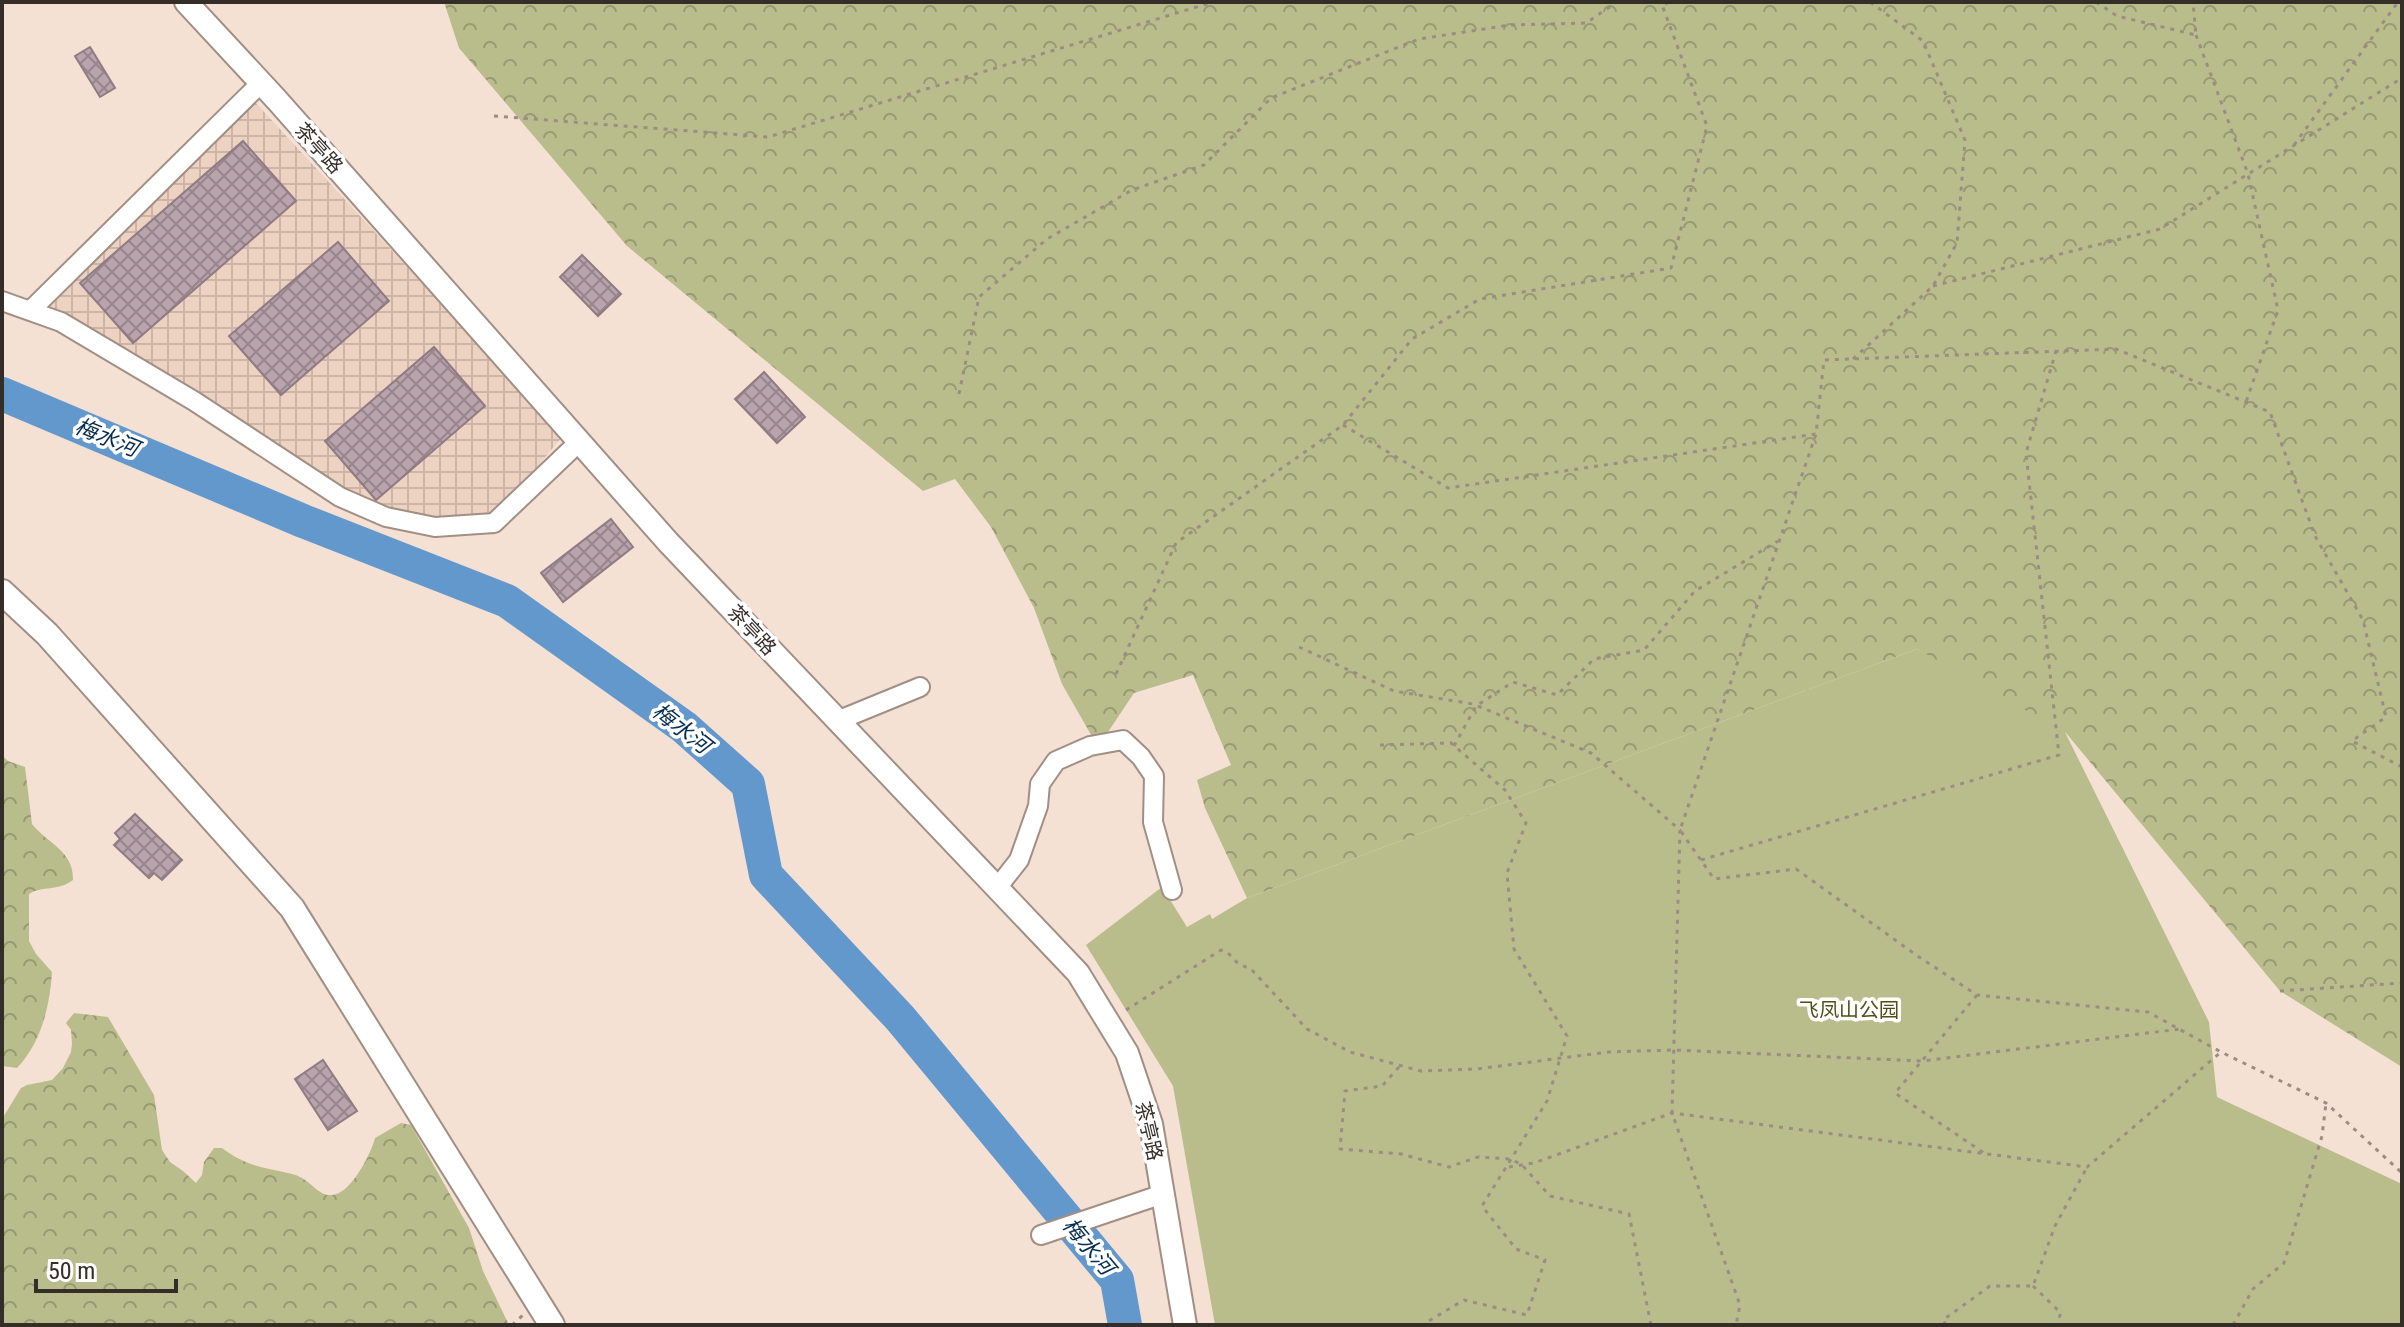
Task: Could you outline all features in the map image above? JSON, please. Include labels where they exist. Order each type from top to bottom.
[{"type":"main road","points":[[2,592],[47,634],[292,908],[552,1325]]},
{"type":"street","name":"茶亭路","points":[[186,2],[668,542],[1078,973],[1127,1053],[1151,1124],[1185,1325]]},
{"type":"street","points":[[30,311],[261,83]]},
{"type":"street","points":[[2,301],[61,322],[194,401],[340,497],[386,517],[435,527],[494,523],[580,441]]},
{"type":"street","points":[[837,721],[920,687]]},
{"type":"street","points":[[997,888],[1019,860],[1038,806],[1040,784],[1056,761],[1090,746],[1123,740],[1141,757],[1154,776],[1153,822],[1172,890]]},
{"type":"street","points":[[1041,1235],[1163,1194]]},
{"type":"path","points":[[494,116],[768,137],[1213,2]]},
{"type":"path","points":[[959,394],[979,297],[1047,239],[1132,190],[1204,165],[1271,98],[1419,39],[1510,25],[1586,23],[1617,2]]},
{"type":"path","points":[[1116,674],[1176,543],[1343,425],[1412,339],[1480,299],[1671,268],[1707,126],[1662,5],[1670,2]]},
{"type":"path","points":[[1853,359],[1933,286],[1957,243],[1965,140],[1923,41],[1870,2]]},
{"type":"path","points":[[2096,2],[2117,16],[2196,35]]},
{"type":"path","points":[[2193,2],[2196,35],[2248,174],[2278,310],[2246,402]]},
{"type":"path","points":[[2293,146],[2398,2]]},
{"type":"path","points":[[1933,286],[2160,229],[2402,78]]},
{"type":"path","points":[[1736,1325],[1740,1305],[1672,1113],[1680,830],[1816,434],[1824,360],[2116,349],[2270,412],[2315,536],[2363,620],[2386,717],[2352,741],[2402,767]]},
{"type":"path","points":[[1701,860],[2059,755],[2026,453],[2056,351]]},
{"type":"path","points":[[1343,425],[1448,488],[1816,434]]},
{"type":"path","points":[[1454,746],[1476,706],[1513,682],[1557,695],[1594,659],[1644,650],[1695,591],[1778,541]]},
{"type":"path","points":[[1299,647],[1394,691],[1476,706],[1591,753],[1680,830],[1714,879],[1796,869],[1977,995],[2148,1012],[2326,1103],[2402,1173]]},
{"type":"path","points":[[1380,745],[1451,743],[1505,790],[1526,823],[1507,873],[1514,949],[1567,1036],[1547,1101],[1482,1206],[1516,1249],[1545,1260],[1527,1315],[1464,1300],[1422,1325]]},
{"type":"path","points":[[1126,1010],[1221,950],[1226,951],[1238,966],[1250,968],[1307,1029],[1350,1052],[1421,1071],[1449,1071],[1608,1052],[1674,1050],[1922,1061],[2180,1029]]},
{"type":"path","points":[[2280,991],[2402,983]]},
{"type":"path","points":[[1977,995],[1895,1093],[1988,1155]]},
{"type":"path","points":[[2033,1286],[2055,1226],[2087,1167],[2221,1052]]},
{"type":"path","points":[[1399,1066],[1382,1086],[1345,1091],[1340,1149],[1401,1154],[1449,1167],[1478,1157],[1511,1159],[1522,1165],[1550,1196],[1629,1214],[1651,1325]]},
{"type":"path","points":[[2233,1325],[2253,1289],[2284,1263],[2322,1136],[2326,1103]]},
{"type":"path","points":[[1506,1167],[1534,1163],[1672,1113],[2087,1167]]},
{"type":"path","points":[[1946,1325],[1943,1320],[1990,1286],[2033,1286],[2061,1313],[2056,1325]]},
{"type":"shaded area","points":[[254,101],[563,436],[491,521],[435,523],[393,515],[304,467],[141,363],[44,306]]},
{"type":"green space","points":[[444,2],[2402,2],[2402,1067],[2280,991],[2066,733],[1917,649],[1247,898],[1205,808],[1197,780],[1231,765],[1193,675],[1134,693],[1098,747],[1062,684],[1034,608],[991,527],[955,479],[923,491],[627,246],[459,48]]},
{"type":"green space","name":"飞凤山公园","points":[[1917,649],[2059,720],[2209,1022],[2217,1097],[2402,1184],[2402,1325],[1215,1325],[1173,1086],[1086,945],[1162,887],[1187,927],[1210,914],[1212,919],[1247,898]]},
{"type":"green space","points":[[2,755],[8,761],[25,767],[32,824],[65,855],[73,880],[29,894],[29,941],[52,972],[43,1023],[32,1047],[17,1068],[2,1066]]},
{"type":"green space","points":[[74,1013],[108,1017],[154,1095],[162,1150],[170,1162],[196,1183],[202,1175],[204,1162],[214,1148],[222,1148],[248,1163],[298,1176],[320,1192],[333,1195],[341,1192],[357,1176],[375,1138],[401,1123],[411,1125],[469,1228],[483,1271],[509,1325],[2,1325],[2,1119],[21,1088],[52,1080],[63,1068],[72,1044],[71,1030],[66,1023]]},
{"type":"building","points":[[90,47],[115,88],[100,97],[75,56]]},
{"type":"building","points":[[243,141],[296,201],[133,343],[80,283]]},
{"type":"building","points":[[338,242],[389,301],[281,395],[229,336]]},
{"type":"building","points":[[582,255],[621,294],[598,316],[560,277]]},
{"type":"building","points":[[434,347],[485,406],[376,500],[325,441]]},
{"type":"building","points":[[764,372],[805,417],[777,443],[735,399]]},
{"type":"building","points":[[611,519],[633,547],[563,602],[541,573]]},
{"type":"building","points":[[135,814],[182,860],[162,880],[154,873],[149,878],[114,845],[120,839],[115,833]]},
{"type":"building","points":[[323,1060],[357,1111],[328,1130],[295,1079]]},
{"type":"waterway","name":"梅水河","points":[[2,394],[303,521],[507,601],[684,727],[748,784],[766,875],[900,1018],[1117,1280],[1125,1325]]}]
